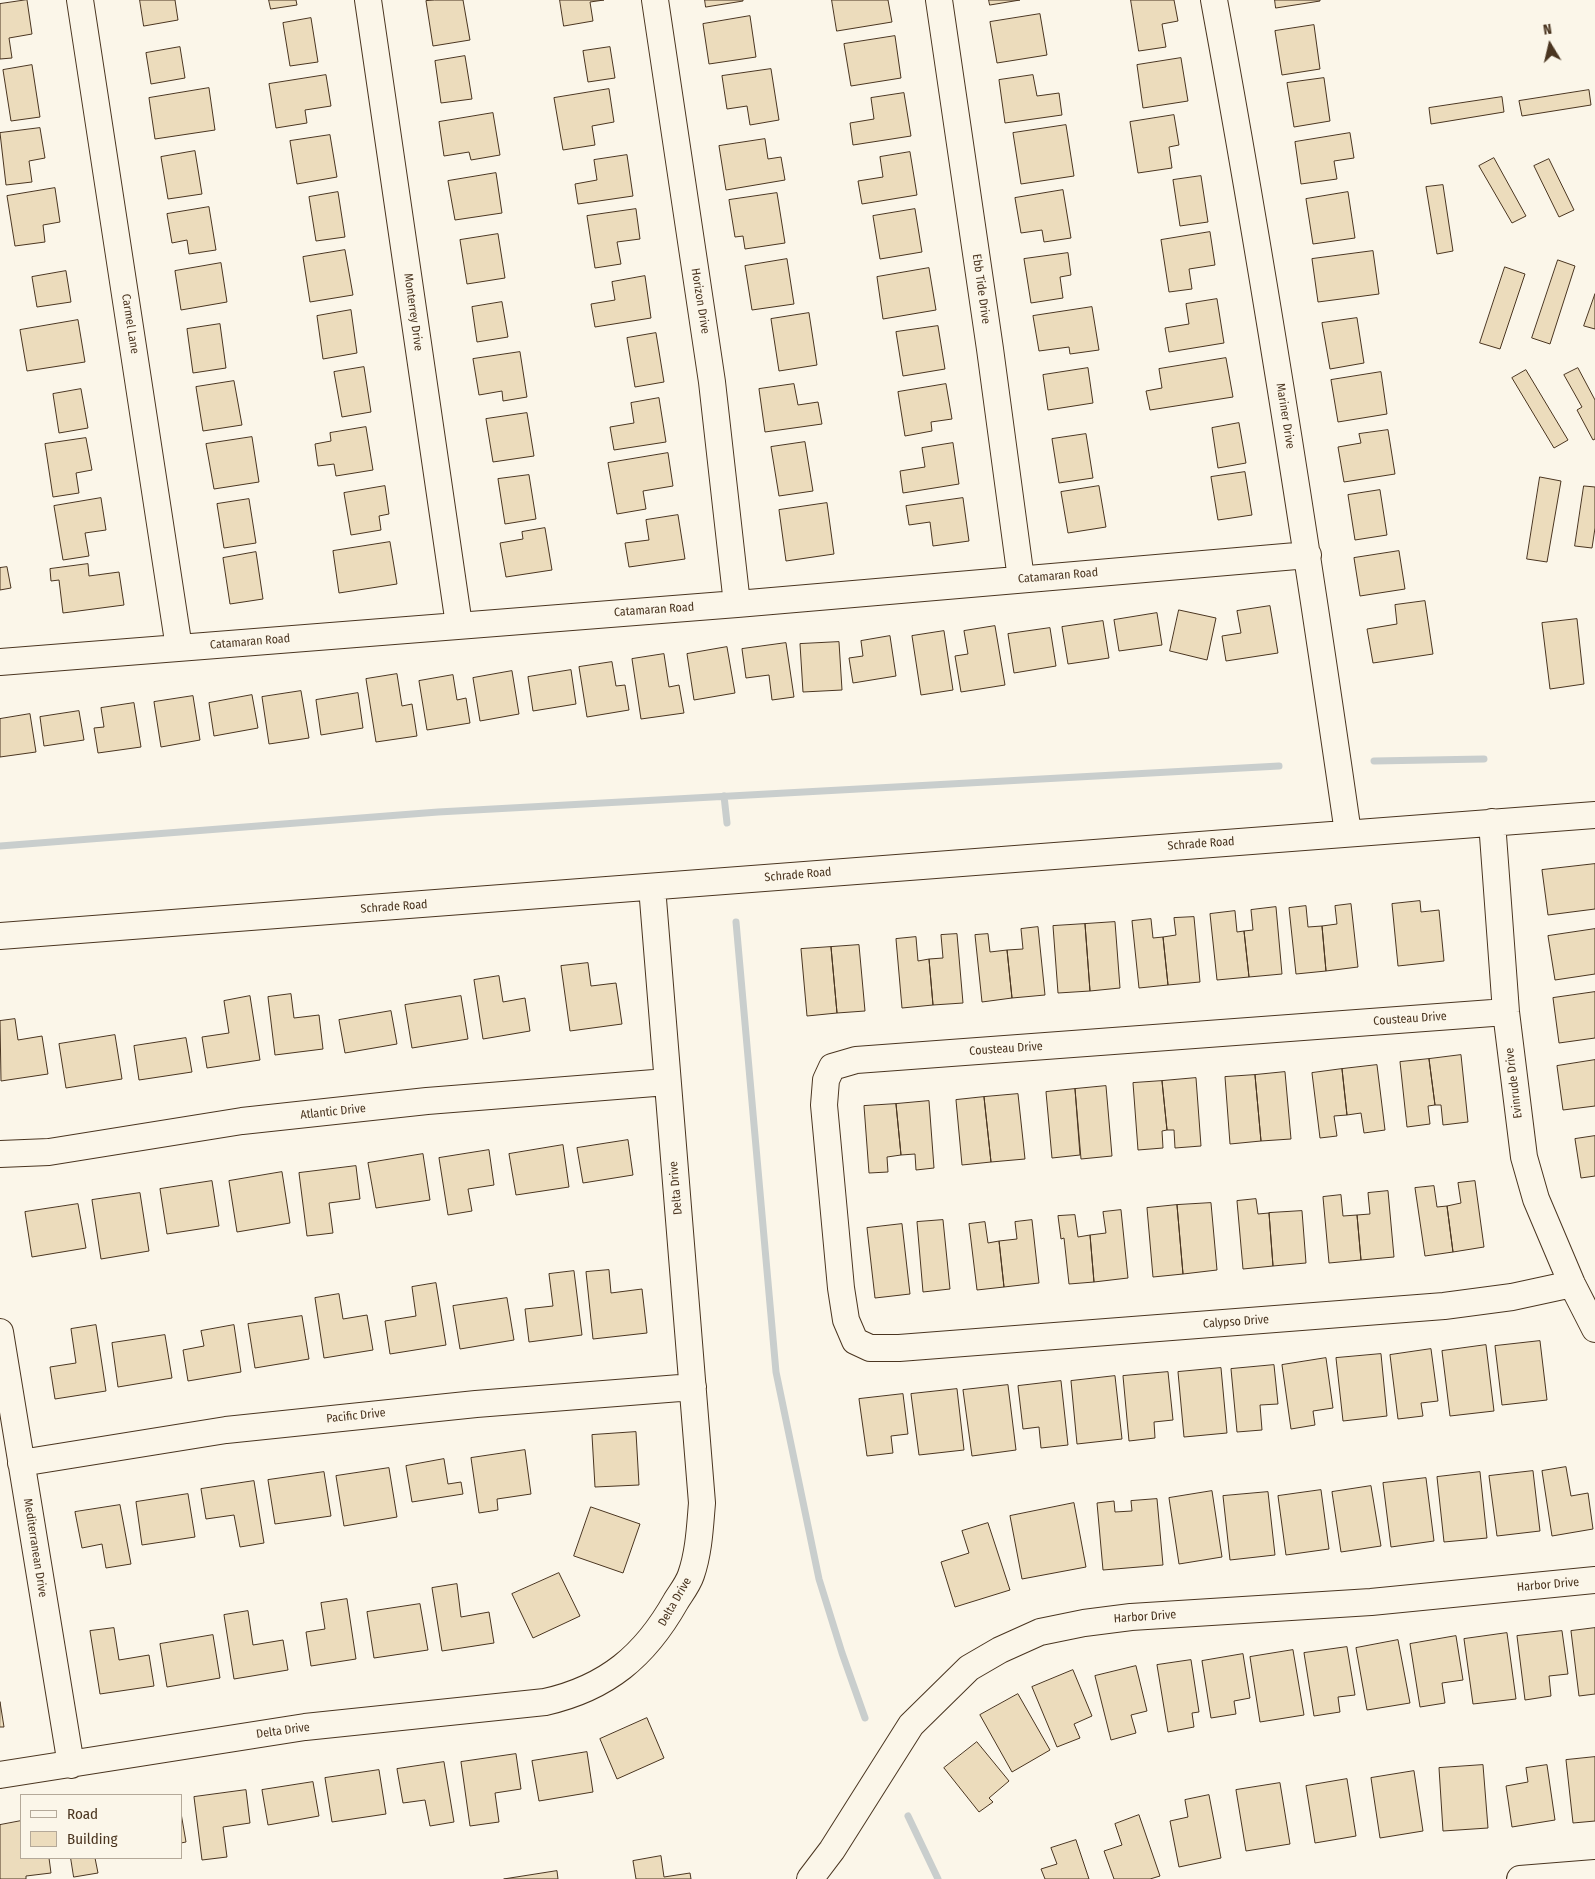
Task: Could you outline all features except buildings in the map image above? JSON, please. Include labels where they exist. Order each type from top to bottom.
[{"type":"street","name":"Carmel Lane","points":[[80,0],[179,648]]},
{"type":"street","name":"Monterrey Drive","points":[[368,0],[459,625]]},
{"type":"street","name":"Horizon Drive","points":[[655,0],[712,382],[737,604]]},
{"type":"street","name":"Ebb Tide Drive","points":[[939,0],[1022,579]]},
{"type":"street","name":"Mariner Drive","points":[[1214,0],[1249,192],[1308,555],[1348,833]]},
{"type":"street","name":"Catamaran Road","points":[[0,662],[737,604],[1308,555]]},
{"type":"street","name":"Schrade Road","points":[[0,936],[1595,815]]},
{"type":"street","name":"Evinrude Drive","points":[[1492,822],[1506,1012],[1524,1157],[1536,1199],[1572,1284],[1595,1329]]},
{"type":"street","name":"Delta Drive","points":[[0,1775],[305,1728],[545,1702],[574,1696],[597,1685],[634,1659],[662,1626],[691,1576],[702,1503],[652,887]]},
{"type":"street","name":"Cousteau Drive","points":[[899,1348],[870,1348],[855,1342],[846,1320],[841,1288],[824,1105],[826,1080],[832,1066],[856,1060],[1506,1012]]},
{"type":"street","name":"Atlantic Drive","points":[[0,1154],[50,1152],[242,1121],[428,1101],[667,1082]]},
{"type":"street","name":"Calypso Drive","points":[[899,1348],[1444,1306],[1512,1297],[1572,1284]]},
{"type":"street","name":"Mediterranean Drive","points":[[0,1332],[71,1765]]},
{"type":"street","name":"Pacific Drive","points":[[21,1463],[226,1430],[476,1404],[693,1388]]},
{"type":"street","name":"Harbor Drive","points":[[810,1879],[836,1843],[911,1725],[969,1668],[1000,1650],[1040,1632],[1084,1623],[1131,1618],[1371,1602],[1595,1580]]},
{"type":"street","points":[[1520,1879],[1595,1873]]},
{"type":"waterway","points":[[1374,761],[1484,759]]},
{"type":"waterway","points":[[0,846],[438,812],[1279,766]]},
{"type":"waterway","points":[[724,796],[727,823]]},
{"type":"waterway","points":[[736,922],[776,1372],[819,1579],[865,1718]]},
{"type":"waterway","points":[[908,1816],[938,1879]]}]
